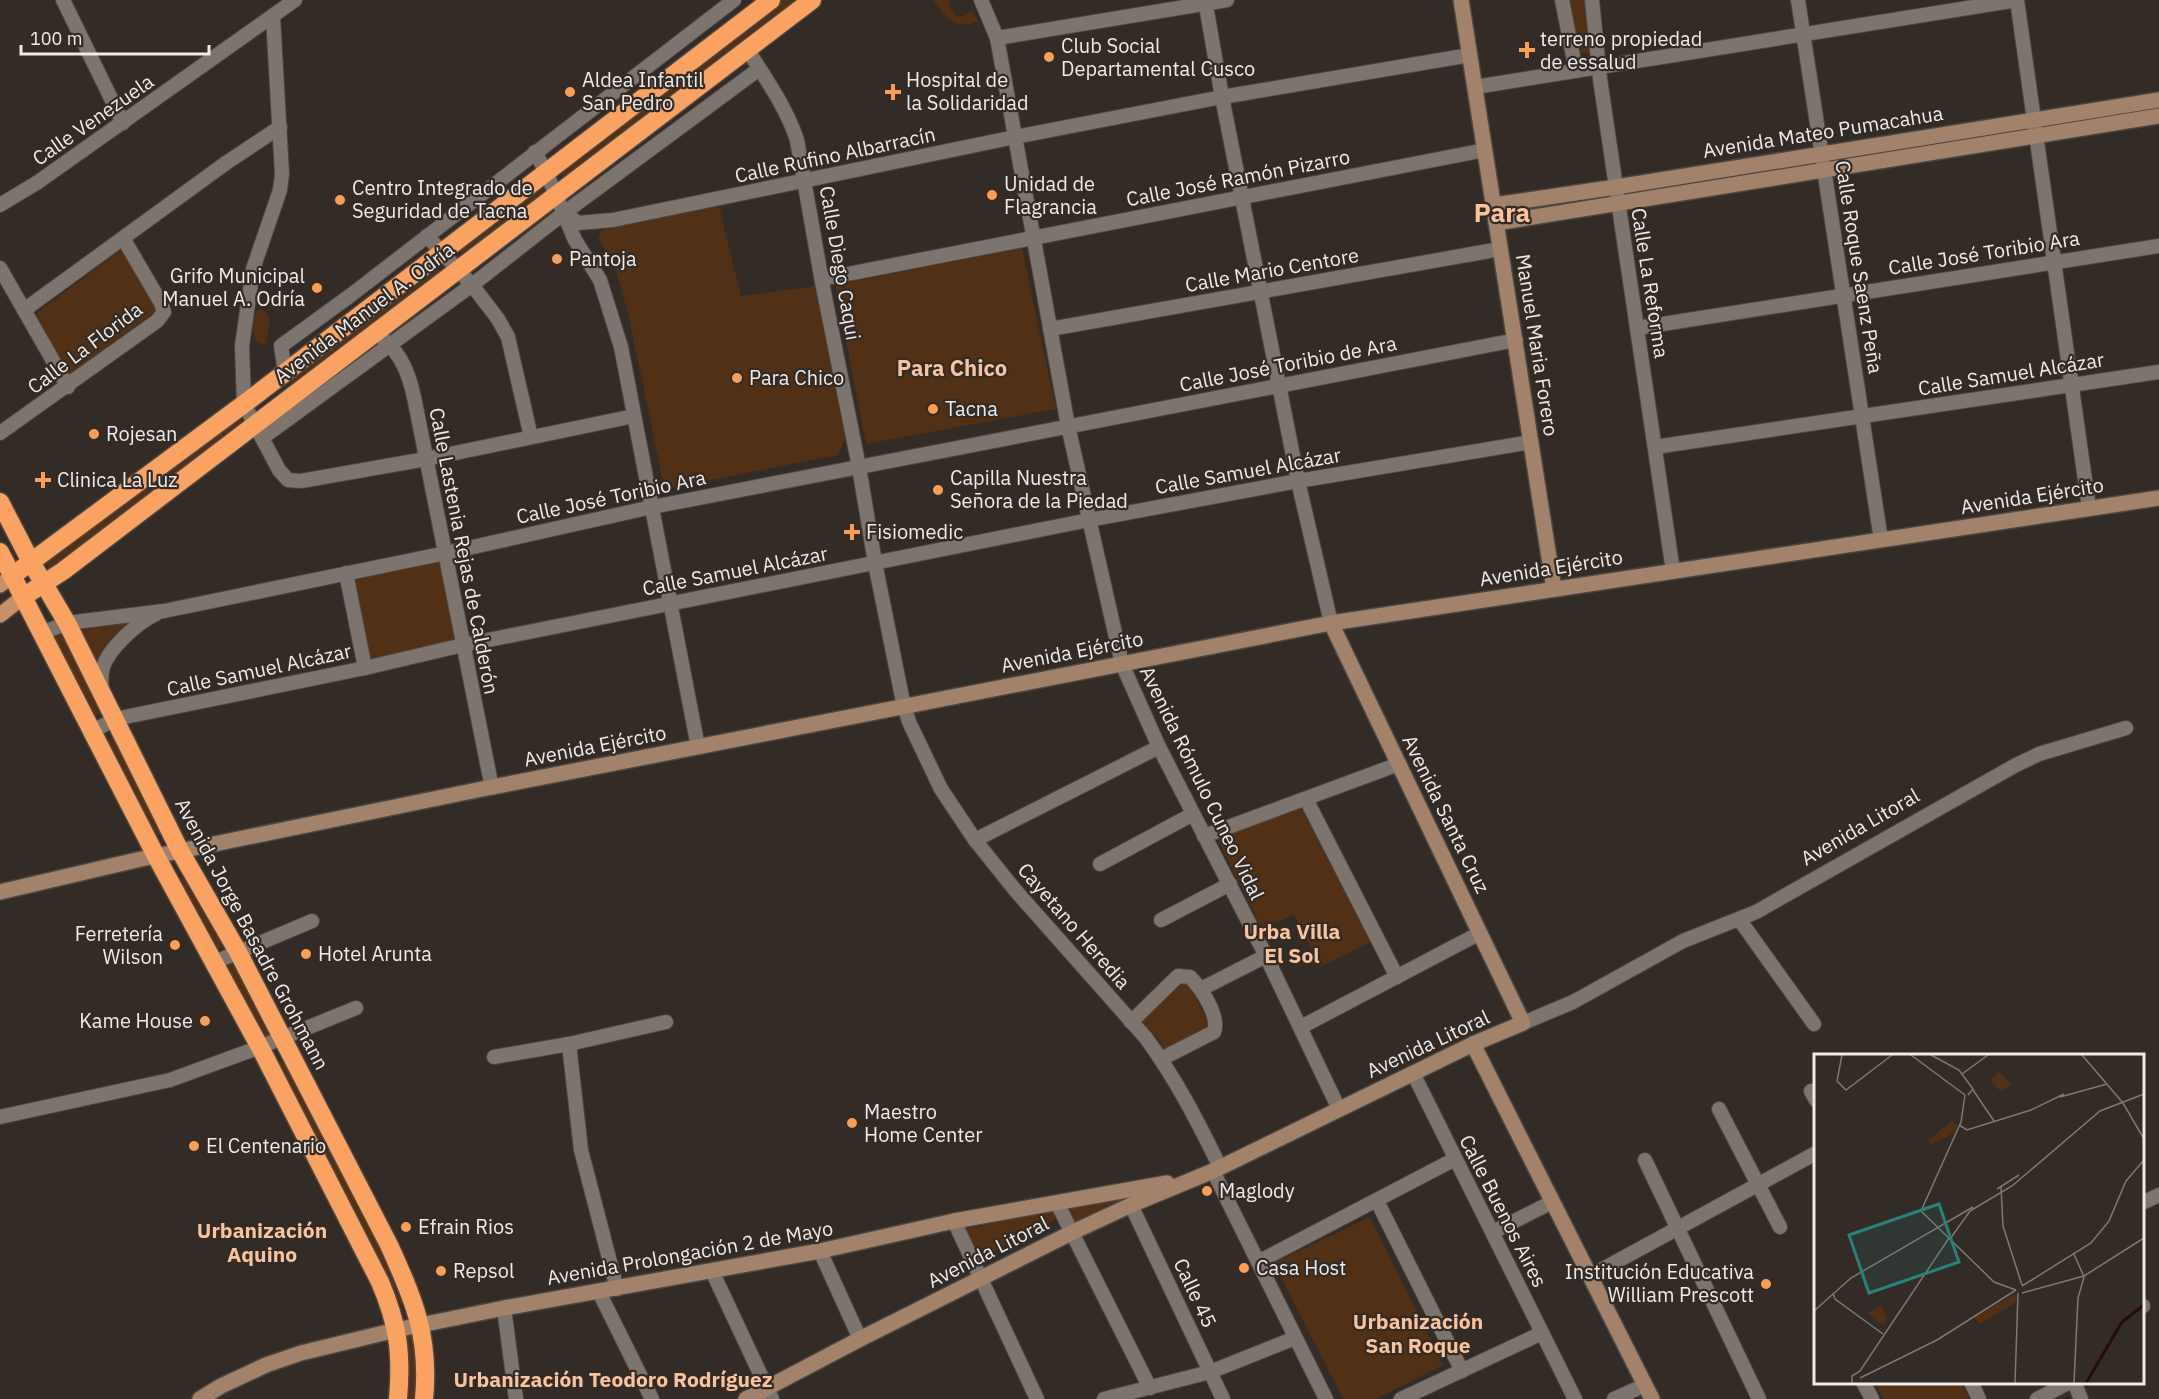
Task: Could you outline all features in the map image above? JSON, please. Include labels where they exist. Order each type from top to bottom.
[{"type":"highway","name":"Avenida Manuel A. Odría","points":[[6,581],[244,404],[771,0]]},
{"type":"highway","name":"Avenida Manuel A. Odría","points":[[23,597],[258,431],[375,333],[812,0]]},
{"type":"highway","name":"Avenida Jorge Basadre Grohmann","points":[[0,502],[31,562],[67,623],[180,851],[238,952],[389,1245],[410,1291],[421,1324],[425,1348],[424,1399]]},
{"type":"highway","points":[[0,552],[6,581],[23,597],[156,856],[260,1047],[380,1282],[396,1330],[400,1355],[398,1399]]},
{"type":"main road","name":"Avenida Manuel A. Odría","points":[[0,615],[23,597]]},
{"type":"street","points":[[63,0],[123,123]]},
{"type":"street","name":"Calle Venezuela","points":[[0,205],[38,182],[123,123],[295,0]]},
{"type":"street","name":"Avenida Manuel A. Odría","points":[[285,372],[281,346],[734,0]]},
{"type":"street","name":"Avenida Rómulo Cuneo Vidal","points":[[981,0],[997,38],[1068,426],[1122,664],[1159,747],[1266,956],[1339,1109]]},
{"type":"street","points":[[997,38],[1227,0]]},
{"type":"street","name":"Manuel Maria Forero","points":[[1461,0],[1554,589]]},
{"type":"street","points":[[1562,0],[1576,71]]},
{"type":"street","name":"Calle La Reforma","points":[[1592,0],[1618,203],[1673,571]]},
{"type":"street","name":"Calle Roque Saenz Peña","points":[[1798,0],[1881,540]]},
{"type":"street","points":[[1475,87],[2018,0],[2089,508]]},
{"type":"street","points":[[1206,2],[1222,98],[1298,481],[1331,623]]},
{"type":"street","points":[[273,17],[282,174],[280,190],[253,269],[242,346],[244,404],[279,470],[288,480],[301,481],[426,459],[634,416]]},
{"type":"street","name":"Calle Diego Caqui","points":[[747,49],[791,121],[806,181],[822,279],[904,707]]},
{"type":"street","name":"Calle Rufino Albarracín","points":[[564,213],[578,223],[596,223],[1015,137],[1470,55]]},
{"type":"street","points":[[258,431],[390,345],[759,69]]},
{"type":"street","name":"Avenida Mateo Pumacahua","points":[[1494,205],[2159,100]]},
{"type":"street","name":"Avenida Mateo Pumacahua","points":[[1496,223],[2159,116]]},
{"type":"street","points":[[24,310],[226,163],[280,127]]},
{"type":"street","name":"Calle José Ramón Pizarro","points":[[822,279],[1485,150]]},
{"type":"street","points":[[535,153],[546,172],[575,240],[591,263],[606,296],[621,347],[698,747]]},
{"type":"street","points":[[427,236],[472,285],[498,319],[508,337],[531,437]]},
{"type":"street","name":"Calle La Florida","points":[[0,433],[68,387],[156,321],[164,312],[123,238]]},
{"type":"street","name":"Calle José Toribio Ara","points":[[1637,327],[2159,246]]},
{"type":"street","name":"Calle Mario Centore","points":[[1050,329],[1500,249]]},
{"type":"street","points":[[0,268],[68,387]]},
{"type":"street","name":"Calle Lastenia Rejas de Calderón","points":[[375,333],[399,355],[411,384],[492,788]]},
{"type":"street","name":"Calle José Toribio de Ara","points":[[1068,426],[1516,340]]},
{"type":"street","name":"Calle Samuel Alcázar","points":[[1655,447],[2159,372]]},
{"type":"street","name":"Calle José Toribio Ara","points":[[42,633],[67,623],[164,611],[446,553],[652,507],[1068,426]]},
{"type":"street","name":"Calle Samuel Alcázar","points":[[93,731],[115,719],[365,668],[464,645],[1089,520],[1298,481],[1531,442]]},
{"type":"street","name":"Avenida Ejército","points":[[0,892],[180,851],[1331,623],[2159,498]]},
{"type":"street","points":[[346,573],[365,668]]},
{"type":"street","name":"Calle José Toribio Ara","points":[[103,697],[103,668],[110,654],[135,628],[149,617],[164,611]]},
{"type":"street","name":"Avenida Santa Cruz","points":[[1331,623],[1523,1023]]},
{"type":"street","name":"Cayetano Heredia","points":[[904,707],[929,768],[975,840],[1015,890],[1131,1022],[1179,1086],[1258,1262],[1326,1399]]},
{"type":"street","name":"Avenida Litoral","points":[[746,1399],[769,1394],[860,1339],[1073,1232],[1217,1169],[1473,1044],[1573,1002],[1683,941],[1739,919],[1842,864],[1922,816],[2016,765],[2039,754],[2126,728]]},
{"type":"street","points":[[975,840],[1159,747]]},
{"type":"street","points":[[1204,836],[1399,764]]},
{"type":"street","points":[[1306,799],[1397,977]]},
{"type":"street","points":[[1100,864],[1193,814]]},
{"type":"street","points":[[1161,920],[1230,884]]},
{"type":"street","points":[[1739,919],[1814,1024]]},
{"type":"street","points":[[215,962],[312,921]]},
{"type":"street","points":[[1301,1028],[1480,933]]},
{"type":"street","points":[[1201,989],[1266,956]]},
{"type":"street","points":[[1131,1022],[1178,976],[1190,977],[1201,989],[1215,1018],[1214,1032],[1161,1059]]},
{"type":"street","points":[[0,1117],[170,1080],[356,1008]]},
{"type":"street","points":[[494,1057],[569,1044],[666,1022]]},
{"type":"street","points":[[569,1044],[581,1150],[617,1289]]},
{"type":"street","points":[[1473,1044],[1652,1399]]},
{"type":"street","name":"Calle Buenos Aires","points":[[1413,1073],[1575,1399]]},
{"type":"street","points":[[1719,1109],[1780,1227]]},
{"type":"street","points":[[1590,1276],[1758,1182],[1814,1154]]},
{"type":"street","points":[[1258,1262],[1455,1159]]},
{"type":"street","points":[[1646,1160],[1759,1399]]},
{"type":"street","name":"Avenida Prolongación 2 de Mayo","points":[[200,1399],[221,1386],[266,1365],[301,1353],[421,1324],[820,1251],[954,1221],[1197,1177]]},
{"type":"street","points":[[2144,1202],[2159,1195]]},
{"type":"street","points":[[1377,1201],[1462,1371]]},
{"type":"street","points":[[1492,1232],[1552,1202]]},
{"type":"street","points":[[1057,1203],[1150,1388]]},
{"type":"street","name":"Calle 45","points":[[1131,1205],[1223,1399]]},
{"type":"street","points":[[954,1221],[1037,1399]]},
{"type":"street","points":[[820,1251],[860,1339]]},
{"type":"street","points":[[712,1271],[769,1394]]},
{"type":"street","points":[[599,1292],[652,1399]]},
{"type":"street","points":[[504,1308],[516,1399]]},
{"type":"street","points":[[1401,1399],[1542,1333]]},
{"type":"street","points":[[1104,1399],[1210,1372],[1295,1338]]},
{"type":"street","points":[[1614,1399],[1645,1384]]},
{"type":"street","points":[[1864,1384],[1872,1399]]},
{"type":"street","points":[[1972,1384],[1979,1399]]},
{"type":"street","points":[[2037,1399],[2068,1384]]},
{"type":"street","points":[[2074,1384],[2081,1399]]},
{"type":"shaded area","points":[[780,0],[801,0],[569,177],[564,177],[560,172],[561,167]]},
{"type":"shaded area","points":[[933,0],[949,0],[951,10],[956,16],[962,17],[972,10],[978,21],[963,25],[957,24],[947,17]]},
{"type":"shaded area","points":[[1569,0],[1585,0],[1590,53],[1581,53]]},
{"type":"shaded area","points":[[538,186],[543,190],[543,194],[466,254],[462,254],[458,248]]},
{"type":"shaded area","name":"Para Chico","points":[[719,206],[741,296],[815,286],[845,439],[838,455],[674,487],[662,478],[629,317],[614,264],[598,238],[602,230]]},
{"type":"shaded area","points":[[1022,248],[1056,409],[866,444],[835,285]]},
{"type":"shaded area","points":[[122,249],[157,310],[69,375],[36,314]]},
{"type":"shaded area","points":[[434,264],[440,270],[439,273],[294,387],[288,381]]},
{"type":"shaded area","points":[[262,309],[266,312],[269,321],[265,344],[259,343],[252,327],[257,310]]},
{"type":"shaded area","points":[[237,415],[244,423],[53,572],[46,564]]},
{"type":"shaded area","points":[[439,562],[457,641],[369,660],[355,580]]},
{"type":"shaded area","points":[[129,619],[129,625],[94,660],[79,631]]},
{"type":"shaded area","points":[[60,631],[64,634],[102,711],[101,715],[92,712],[55,639],[55,634]]},
{"type":"shaded area","points":[[113,737],[161,828],[160,834],[152,830],[107,746],[109,739]]},
{"type":"shaded area","points":[[1302,809],[1370,942],[1320,967],[1294,915],[1262,929],[1217,838]]},
{"type":"shaded area","points":[[183,877],[188,879],[223,943],[221,948],[216,949],[182,886],[180,880]]},
{"type":"shaded area","points":[[229,961],[233,963],[269,1035],[268,1039],[223,963]]},
{"type":"shaded area","points":[[1180,980],[1189,983],[1208,1023],[1205,1029],[1164,1049],[1139,1018]]},
{"type":"shaded area","points":[[280,1062],[285,1062],[379,1238],[405,1301],[400,1304],[396,1301],[277,1068]]},
{"type":"shaded area","points":[[1126,1196],[1076,1221],[1073,1220],[1069,1209],[1070,1206]]},
{"type":"shaded area","points":[[1051,1211],[1056,1213],[1055,1220],[979,1259],[975,1259],[963,1234],[966,1229]]},
{"type":"shaded area","points":[[1370,1217],[1443,1365],[1376,1399],[1343,1399],[1274,1263]]},
{"type":"shaded area","points":[[414,1335],[416,1399],[408,1399],[408,1336]]},
{"type":"shaded area","points":[[1962,1384],[1969,1399],[1883,1399],[1876,1385]]},
{"type":"place","name":"terreno propiedad de essalud","points":[[1527,50]]},
{"type":"place","name":"Club Social Departamental Cusco","points":[[1049,57]]},
{"type":"place","name":"Aldea Infantil San Pedro","points":[[570,92]]},
{"type":"place","name":"Hospital de la Solidaridad","points":[[893,92]]},
{"type":"place","name":"Unidad de Flagrancia","points":[[992,195]]},
{"type":"place","name":"Centro Integrado de Seguridad de Tacna","points":[[340,200]]},
{"type":"place","name":"Pantoja","points":[[557,259]]},
{"type":"place","name":"Grifo Municipal Manuel A. Odría","points":[[317,288]]},
{"type":"place","name":"Para Chico","points":[[737,378]]},
{"type":"place","name":"Tacna","points":[[933,409]]},
{"type":"place","name":"Rojesan","points":[[94,434]]},
{"type":"place","name":"Clinica La Luz","points":[[43,480]]},
{"type":"place","name":"Capilla Nuestra Señora de la Piedad","points":[[938,490]]},
{"type":"place","name":"Fisiomedic","points":[[852,532]]},
{"type":"place","name":"Ferretería Wilson","points":[[175,945]]},
{"type":"place","name":"Hotel Arunta","points":[[306,954]]},
{"type":"place","name":"Kame House","points":[[205,1021]]},
{"type":"place","name":"Maestro Home Center","points":[[852,1123]]},
{"type":"place","name":"El Centenario","points":[[194,1146]]},
{"type":"place","name":"Maglody","points":[[1207,1191]]},
{"type":"place","name":"Efrain Rios","points":[[406,1227]]},
{"type":"place","name":"Casa Host","points":[[1244,1268]]},
{"type":"place","name":"Repsol","points":[[441,1271]]},
{"type":"place","name":"Institución Educativa William Prescott","points":[[1766,1284]]},
{"type":"district","name":"Para","points":[[1502,213]]},
{"type":"district","name":"Para Chico","points":[[952,368]]},
{"type":"district","name":"Urba Villa El Sol","points":[[1292,944]]},
{"type":"district","name":"Urbanización Aquino","points":[[262,1243]]},
{"type":"district","name":"Urbanización San Roque","points":[[1418,1334]]},
{"type":"district","name":"Urbanización Teodoro Rodríguez","points":[[613,1380]]}]
